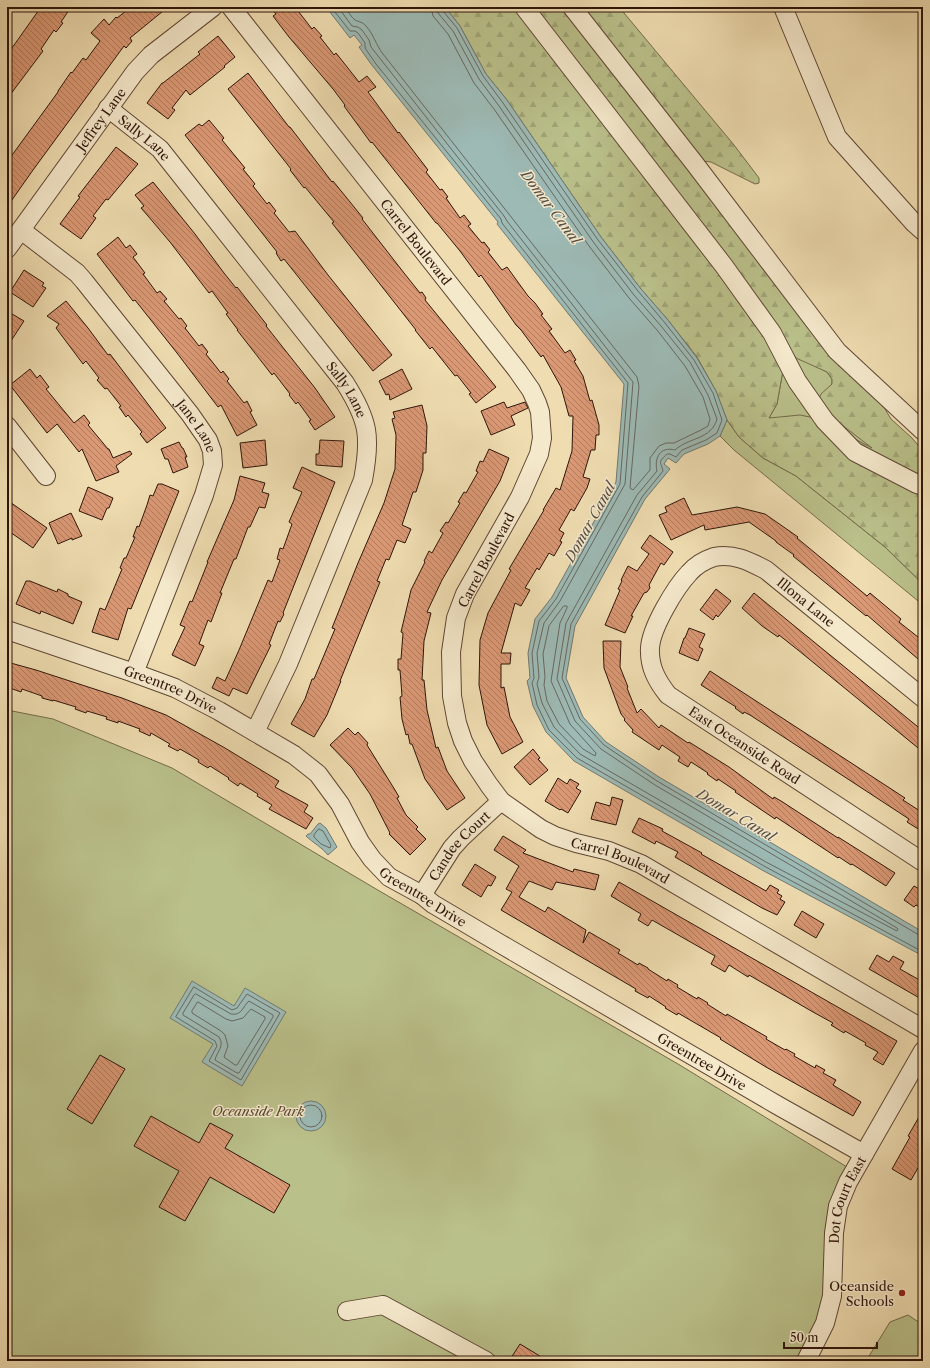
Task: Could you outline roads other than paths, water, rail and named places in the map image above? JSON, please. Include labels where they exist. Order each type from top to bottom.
[{"type":"street","name":"Jeffrey Lane","points":[[7,249],[135,72],[151,55],[214,7]]},
{"type":"street","name":"Carrel Boulevard","points":[[231,7],[517,370],[531,390],[540,412],[542,438],[539,454],[520,497],[465,594],[456,618],[450,652],[452,696],[459,729],[473,762],[488,785],[501,801],[541,829],[555,836],[609,851],[641,864],[923,1029]]},
{"type":"street","points":[[524,7],[724,266],[772,334],[797,381],[825,422],[855,452],[916,484],[923,486]]},
{"type":"street","points":[[572,7],[695,164],[837,351],[923,431]]},
{"type":"street","points":[[783,7],[838,137],[914,223],[923,231]]},
{"type":"street","name":"Sally Lane","points":[[108,108],[160,149],[346,383],[356,400],[366,424],[368,440],[367,457],[362,480],[288,664],[255,732]]},
{"type":"street","name":"Jane Lane","points":[[21,230],[84,281],[190,414],[208,440],[212,451],[213,465],[204,495],[134,672]]},
{"type":"street","points":[[7,426],[46,476]]},
{"type":"street","name":"Illona Lane","points":[[680,585],[689,573],[701,562],[713,558],[732,556],[746,560],[766,570],[923,698]]},
{"type":"street","name":"East Oceanside Road","points":[[680,585],[653,633],[650,649],[653,670],[658,683],[668,695],[923,862]]},
{"type":"street","name":"Greentree Drive","points":[[7,630],[134,672],[175,688],[219,711],[294,755],[318,774],[340,804],[360,842],[372,859],[389,876],[526,959],[864,1154]]},
{"type":"street","name":"Candee Court","points":[[422,895],[452,848],[501,801]]},
{"type":"street","name":"Dot Court East","points":[[806,1361],[825,1323],[832,1296],[834,1233],[838,1206],[848,1182],[923,1052]]},
{"type":"street","points":[[347,1311],[383,1304],[486,1361]]},
{"type":"water","name":"Domar Canal","points":[[326,7],[445,7],[460,26],[486,74],[507,100],[601,237],[697,358],[716,391],[727,420],[720,436],[708,444],[684,454],[676,463],[668,458],[664,464],[670,469],[645,499],[575,626],[566,678],[583,717],[606,742],[659,777],[923,932],[923,956],[762,870],[574,761],[546,732],[533,706],[527,681],[530,678],[528,653],[535,619],[552,597],[616,482],[624,384],[497,224],[498,222],[371,64],[359,47],[362,45],[354,35],[350,38]]},
{"type":"water","points":[[320,823],[326,828],[337,847],[328,855],[306,836],[310,834]]},
{"type":"water","points":[[192,981],[234,1006],[245,988],[286,1012],[242,1086],[202,1062],[213,1044],[170,1018]]},
{"type":"water","points":[[311,1101],[317,1102],[325,1110],[325,1122],[317,1130],[311,1131],[305,1130],[297,1122],[296,1116],[297,1110],[305,1102]]},
{"type":"place","name":"Oceanside Schools","points":[[902,1293]]},
{"type":"park label","name":"Oceanside Park","points":[[258,1111]]}]
